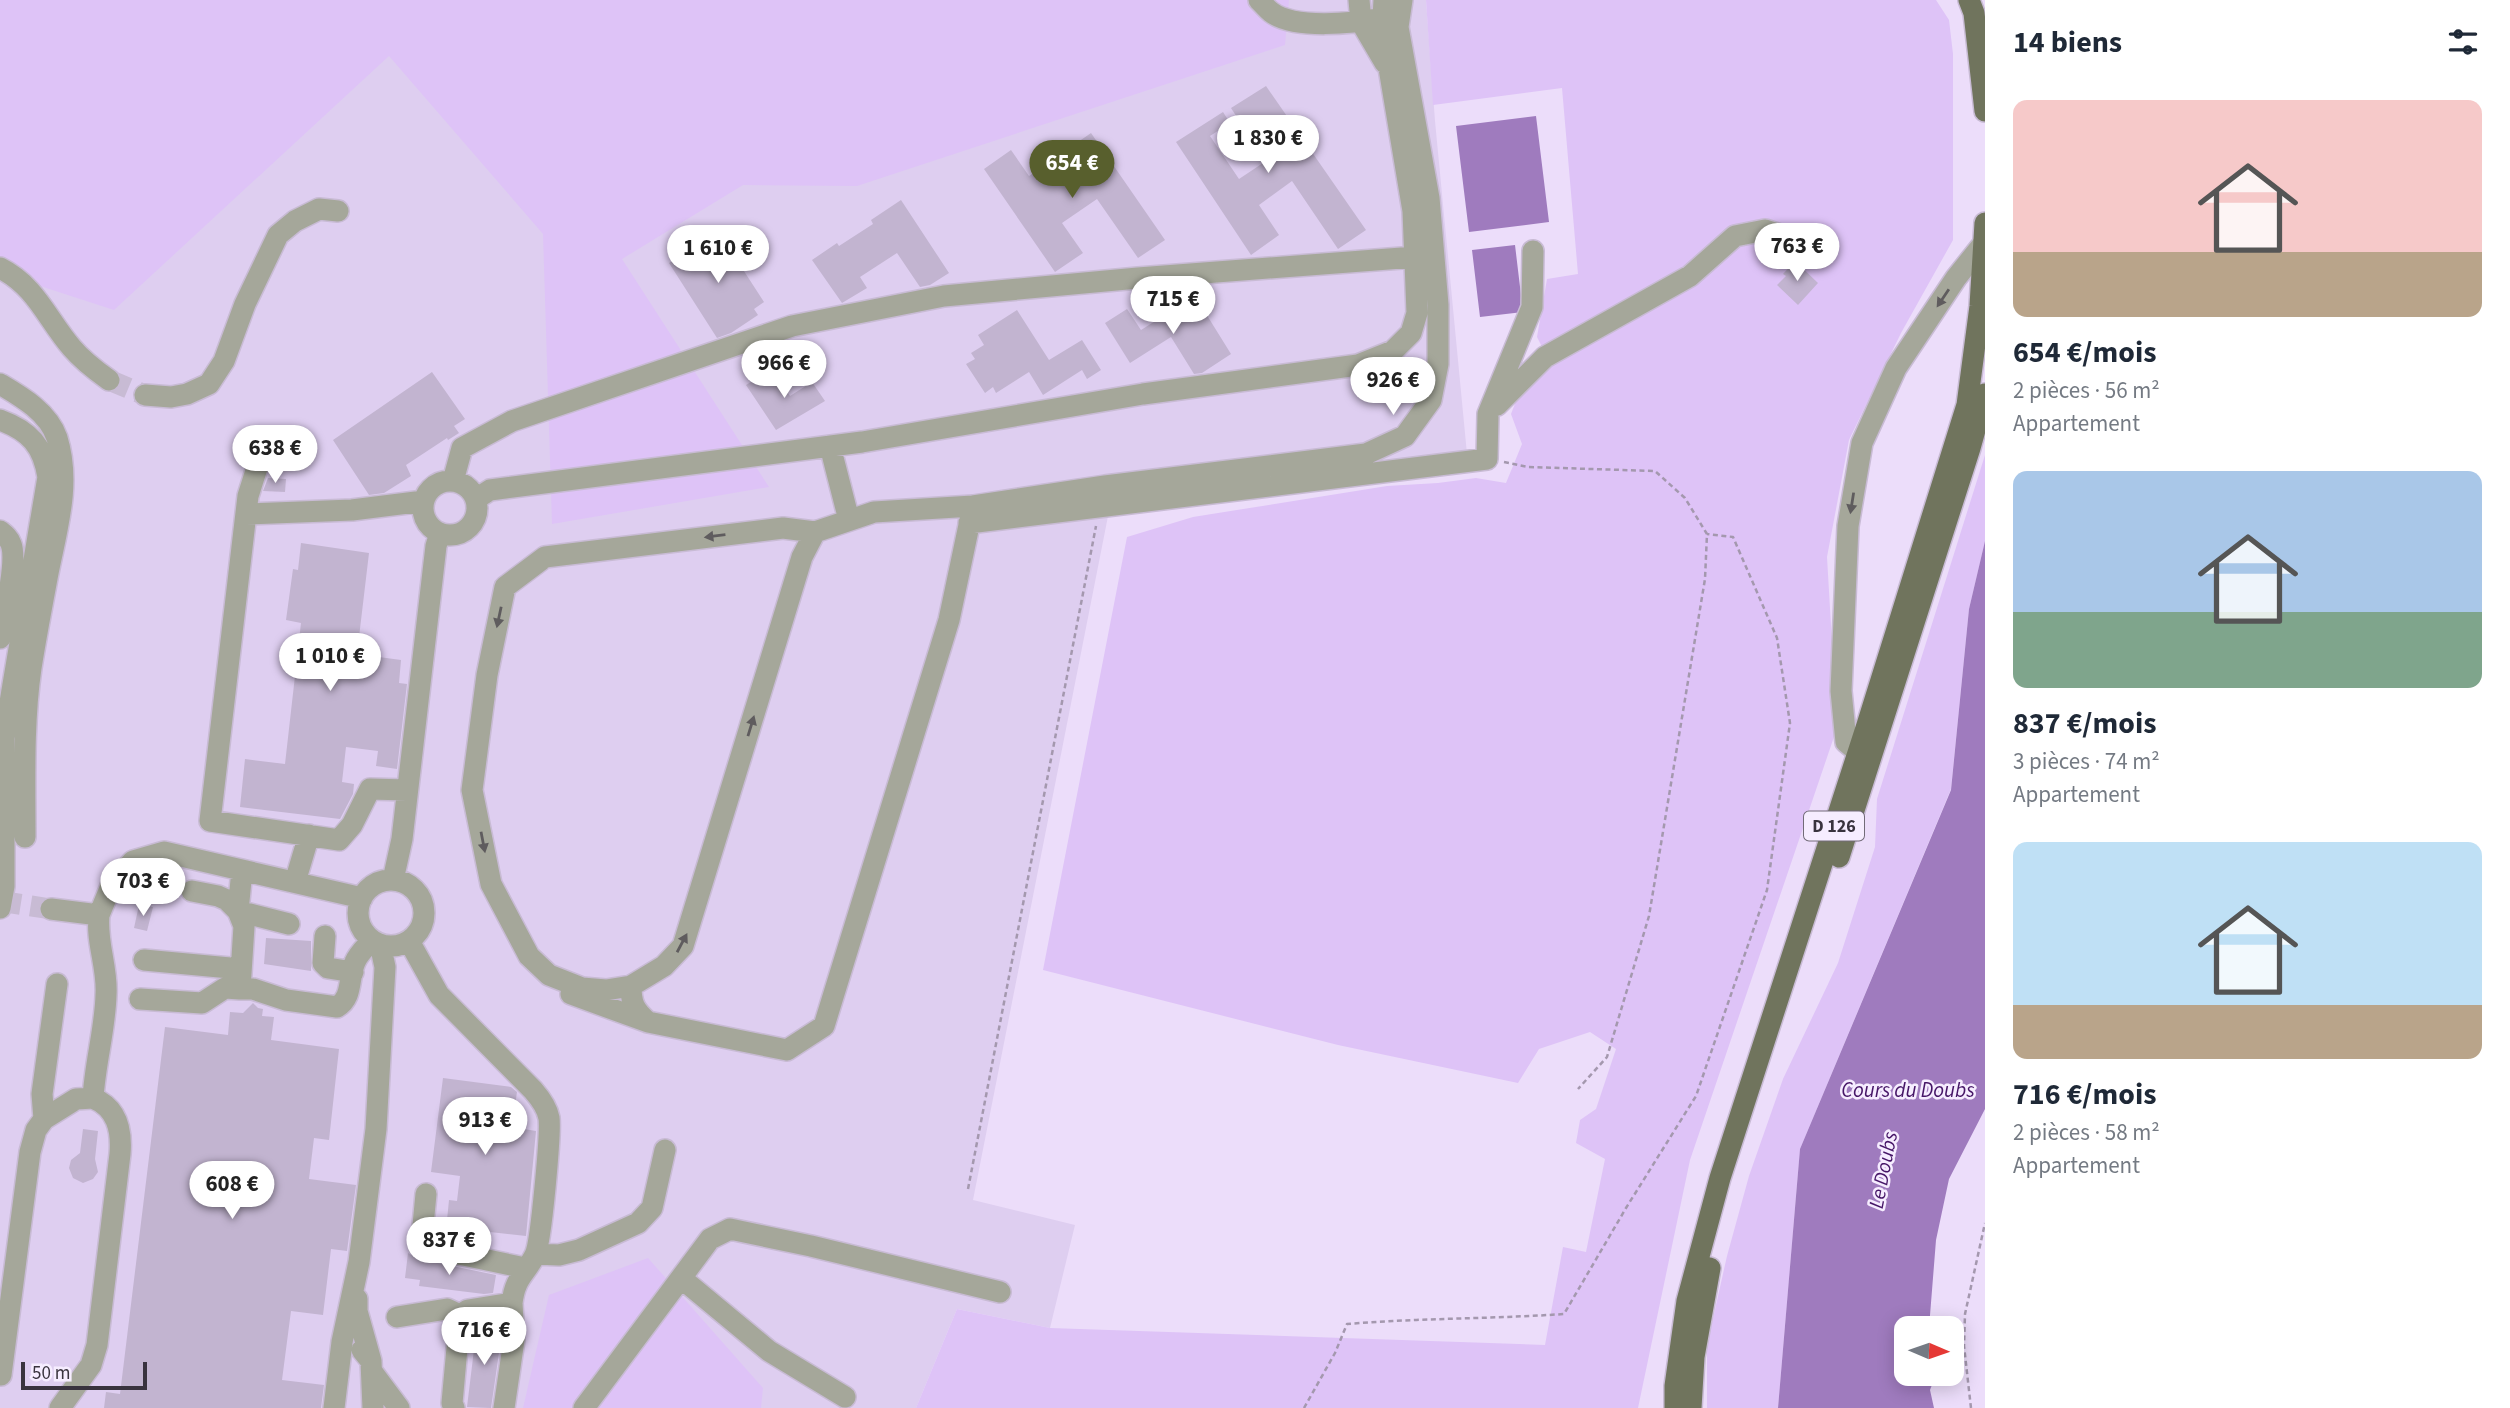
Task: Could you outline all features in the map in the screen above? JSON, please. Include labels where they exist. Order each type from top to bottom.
[{"type":"main road","points":[[1969,0],[1974,13],[1985,111]]},
{"type":"main road","name":"D 126","points":[[1675,1408],[1675,1387],[1688,1301],[1720,1178],[1967,405],[1980,306],[1984,233]]},
{"type":"main road","name":"D 126","points":[[1691,1408],[1694,1357],[1707,1277],[1741,1156],[1881,729],[1985,394]]},
{"type":"street","points":[[476,499],[491,490],[830,446],[1143,394],[1357,365],[1393,351],[1410,333],[1417,313],[1413,211],[1388,68],[1383,9],[1361,22],[1302,23],[1273,14],[1259,0]]},
{"type":"street","points":[[1359,0],[1361,22],[1388,68]]},
{"type":"street","points":[[971,514],[1105,486],[1366,454],[1405,436],[1431,400],[1438,363],[1438,305],[1429,198],[1398,27],[1402,0]]},
{"type":"street","points":[[145,395],[171,397],[187,394],[209,384],[224,361],[245,304],[278,235],[295,221],[319,209],[338,211]]},
{"type":"street","points":[[1488,414],[1545,358],[1690,276],[1735,236],[1765,230],[1790,238]]},
{"type":"street","points":[[1858,752],[1846,742],[1840,691],[1848,526],[1862,443],[1896,368],[1984,233]]},
{"type":"street","points":[[971,514],[949,620],[824,1026],[787,1050],[648,1022],[573,996],[529,956],[491,884],[472,790],[487,675],[505,587],[545,558],[783,528],[815,532],[874,512],[971,514],[1099,508],[1487,459],[1488,414],[1532,307],[1533,251]]},
{"type":"street","points":[[453,481],[462,448],[512,421],[792,326],[944,296],[1415,257]]},
{"type":"street","points":[[0,268],[31,290],[70,346],[108,380]]},
{"type":"street","points":[[0,384],[19,395],[48,422],[56,435],[64,479],[31,669],[25,757],[25,837]]},
{"type":"street","points":[[0,420],[17,427],[40,448],[45,458],[48,477],[4,738],[4,870],[0,908]]},
{"type":"street","points":[[830,446],[849,520]]},
{"type":"street","points":[[261,455],[248,496],[210,821],[339,840],[352,825],[370,789],[407,790]]},
{"type":"street","points":[[445,481],[453,481],[467,487],[476,499],[476,516],[465,530],[458,534],[440,533],[433,529],[424,517],[424,501],[432,488],[445,481]]},
{"type":"street","points":[[246,514],[352,510],[424,501]]},
{"type":"street","points":[[0,531],[9,539],[13,562],[0,638]]},
{"type":"street","points":[[549,975],[582,988],[606,990],[631,986],[664,965],[683,946],[802,557],[815,532]]},
{"type":"street","points":[[393,880],[401,839],[436,546],[440,533]]},
{"type":"street","points":[[295,882],[309,835]]},
{"type":"street","points":[[93,1098],[107,977],[97,933],[99,915],[111,886],[133,861],[164,852],[362,898]]},
{"type":"street","points":[[240,979],[244,926],[239,911],[242,870]]},
{"type":"street","points":[[144,960],[240,979],[253,989],[286,1000],[337,1007],[344,1003],[348,995],[355,960],[376,942],[400,945],[409,941],[422,925],[423,904],[412,887],[393,880],[374,884],[362,898],[358,916],[365,933],[376,942],[386,967],[376,1129],[359,1262],[342,1342],[334,1408]]},
{"type":"street","points":[[192,891],[218,896],[239,911],[289,924]]},
{"type":"street","points":[[51,909],[99,915]]},
{"type":"street","points":[[325,936],[323,963],[328,968],[353,972]]},
{"type":"street","points":[[409,941],[439,995],[533,1090],[544,1104],[549,1119],[542,1212],[530,1261],[514,1286],[514,1340],[504,1408]]},
{"type":"street","points":[[140,999],[202,1003],[240,979]]},
{"type":"street","points":[[44,1119],[43,1094],[57,985]]},
{"type":"street","points":[[631,986],[631,1002],[636,1012],[648,1022]]},
{"type":"street","points":[[1,1375],[30,1152],[36,1130],[44,1119],[76,1099],[93,1098],[112,1112],[122,1138],[97,1345],[83,1376],[60,1408]]},
{"type":"street","points":[[426,1194],[421,1247],[530,1261],[579,1250],[638,1223],[652,1208],[665,1150]]},
{"type":"street","points":[[584,1408],[710,1239],[730,1229],[1000,1292]]},
{"type":"street","points":[[359,1262],[357,1311],[372,1367],[373,1408]]},
{"type":"street","points":[[681,1278],[769,1351],[845,1397]]},
{"type":"street","points":[[460,1315],[468,1310],[512,1303]]},
{"type":"street","points":[[397,1317],[447,1309],[460,1315]]},
{"type":"street","points":[[454,1408],[452,1403],[460,1315]]},
{"type":"street","points":[[342,1342],[362,1350],[399,1408]]},
{"type":"street","points":[[79,1408],[83,1376]]},
{"type":"path","points":[[1487,459],[1528,467],[1656,471],[1685,498],[1707,534],[1705,579],[1649,916],[1607,1057],[1578,1089]]},
{"type":"path","points":[[968,1189],[1099,508]]},
{"type":"path","points":[[1304,1408],[1335,1353],[1347,1324],[1415,1318],[1564,1314],[1696,1096],[1767,890],[1790,723],[1777,638],[1733,537],[1707,534]]},
{"type":"path","points":[[1971,1408],[1964,1346],[1965,1314],[1985,1223]]},
{"type":"shaded area","points":[[0,0],[1426,0],[1467,454],[1111,501],[973,1200],[1075,1225],[1050,1328],[957,1309],[916,1408],[0,1408]]},
{"type":"shaded area","points":[[0,0],[1289,0],[1285,45],[857,186],[743,185],[622,259],[769,487],[552,524],[543,234],[389,56],[114,310],[0,273]]},
{"type":"shaded area","points":[[1426,0],[1936,0],[1949,20],[1953,54],[1953,240],[1901,333],[1849,440],[1827,557],[1837,728],[1690,1160],[1638,1408],[916,1408],[957,1309],[1050,1328],[1545,1345],[1563,1247],[1586,1252],[1605,1159],[1576,1143],[1580,1120],[1596,1109],[1616,1049],[1590,1032],[1539,1049],[1518,1083],[1338,1045],[1043,970],[1127,537],[1193,517],[1387,486],[1476,478],[1506,483],[1522,444],[1511,414],[1519,393],[1551,365],[1537,337],[1547,279],[1578,274],[1562,88],[1433,105]]},
{"type":"shaded area","points":[[1985,455],[1985,541],[1969,609],[1951,789],[1800,1149],[1778,1408],[1707,1408],[1707,1345],[1749,1176],[1783,1079],[1838,963],[1875,847],[1877,799]]},
{"type":"shaded area","points":[[648,1258],[763,1388],[761,1408],[523,1408],[549,1295]]},
{"type":"water","points":[[1536,116],[1549,222],[1469,232],[1456,126]]},
{"type":"water","points":[[1515,245],[1523,312],[1480,317],[1472,250]]},
{"type":"water","name":"Cours du Doubs","points":[[1985,541],[1985,1109],[1949,1179],[1936,1240],[1930,1316],[1894,1316],[1894,1386],[1932,1386],[1934,1408],[1778,1408],[1800,1149],[1951,790],[1969,609]]},
{"type":"building","points":[[1266,86],[1366,230],[1338,249],[1292,181],[1259,205],[1279,235],[1251,255],[1176,142],[1223,112],[1230,123],[1210,136],[1239,179],[1275,155],[1251,119],[1242,125],[1231,108]]},
{"type":"building","points":[[1091,133],[1165,240],[1138,258],[1097,199],[1062,223],[1083,253],[1055,272],[984,169],[1011,150],[1029,176]]},
{"type":"building","points":[[901,200],[949,273],[930,285],[920,287],[897,253],[860,277],[867,288],[842,303],[812,260],[873,224],[871,220]]},
{"type":"building","points":[[718,231],[764,302],[754,309],[758,315],[731,333],[717,338],[669,263]]},
{"type":"building","points":[[1795,261],[1818,283],[1798,305],[1777,285]]},
{"type":"building","points":[[1195,296],[1231,354],[1202,373],[1194,374],[1171,337],[1130,363],[1105,323],[1127,309],[1141,330]]},
{"type":"building","points":[[1017,310],[1049,360],[1082,340],[1101,370],[1087,379],[1082,370],[1043,395],[1029,372],[996,393],[993,387],[985,393],[966,364],[975,359],[971,353],[984,345],[978,335]]},
{"type":"building","points":[[432,372],[465,419],[454,426],[459,433],[406,465],[411,476],[384,493],[369,495],[333,440]]},
{"type":"building","points":[[776,374],[790,396],[812,382],[825,401],[776,430],[746,385],[759,377],[763,383]]},
{"type":"building","points":[[268,478],[286,479],[285,492],[263,491]]},
{"type":"building","points":[[301,543],[369,553],[357,654],[401,660],[399,683],[407,684],[397,769],[376,766],[378,751],[346,747],[342,782],[354,784],[353,794],[340,819],[240,807],[245,759],[285,764],[301,623],[286,620],[293,569],[298,570]]},
{"type":"building","points":[[139,905],[153,907],[147,931],[134,928]]},
{"type":"building","points":[[266,938],[311,941],[311,971],[264,964]]},
{"type":"building","points":[[253,1003],[263,1009],[262,1016],[274,1017],[271,1040],[339,1049],[329,1140],[314,1138],[309,1179],[356,1185],[347,1251],[331,1249],[323,1315],[291,1311],[282,1380],[324,1385],[321,1408],[104,1408],[106,1392],[120,1394],[165,1027],[228,1035],[230,1012],[243,1013]]},
{"type":"building","points":[[443,1078],[511,1087],[517,1092],[512,1127],[536,1131],[526,1236],[463,1229],[464,1223],[447,1220],[449,1200],[457,1201],[460,1176],[431,1172]]},
{"type":"building","points":[[83,1129],[98,1131],[95,1159],[98,1172],[93,1179],[83,1183],[73,1178],[69,1168],[71,1160],[80,1153]]},
{"type":"building","points":[[408,1253],[418,1259],[496,1275],[493,1293],[419,1286],[420,1280],[405,1278]]},
{"type":"building","points":[[477,1325],[500,1328],[501,1339],[491,1408],[467,1407]]},
{"type":"tunnel","points":[[109,380],[145,395]]},
{"type":"tunnel","points":[[0,901],[51,909]]},
{"type":"water label","name":"Le Doubs","points":[[1883,1170]]}]
